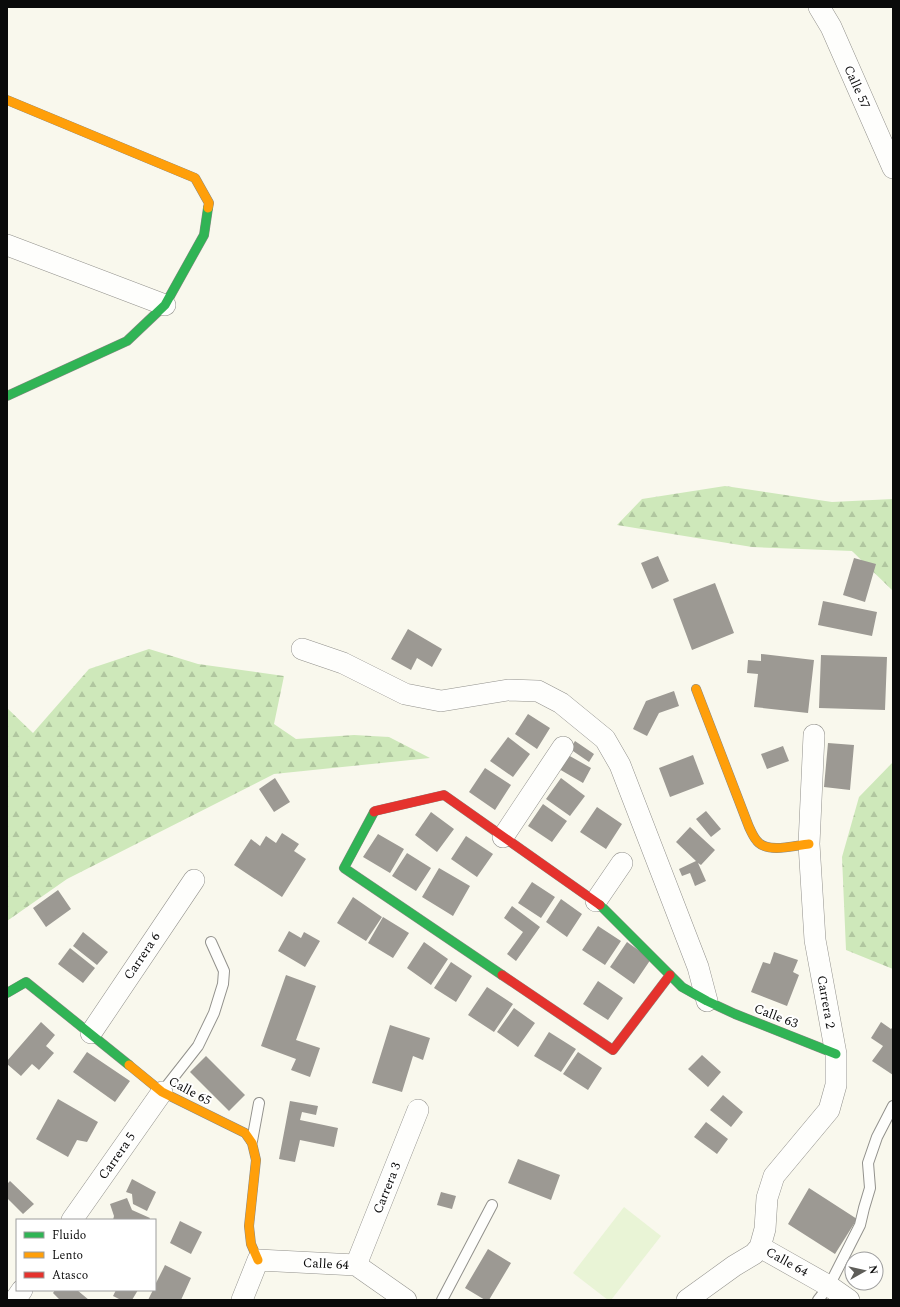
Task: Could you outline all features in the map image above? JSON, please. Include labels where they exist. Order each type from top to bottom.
[{"type":"street","name":"Calle 57","points":[[819,7],[831,27],[893,168]]},
{"type":"street","points":[[7,100],[195,178],[209,203],[204,236],[165,305],[127,341],[10,391]]},
{"type":"street","points":[[7,245],[165,305]]},
{"type":"street","points":[[302,649],[343,663],[405,694],[412,696],[441,701],[508,690],[538,691],[561,703],[605,739],[620,765],[698,967],[707,1001]]},
{"type":"street","points":[[696,689],[755,839],[761,845],[773,848],[809,844]]},
{"type":"street","name":"Carrera 2","points":[[760,1247],[765,1229],[767,1198],[774,1176],[829,1110],[836,1085],[836,1054],[815,940],[809,844],[814,735]]},
{"type":"street","points":[[503,837],[563,747]]},
{"type":"street","name":"Calle 63","points":[[670,975],[613,1050],[344,868],[375,811],[444,795],[596,901],[670,975],[682,987],[735,1014],[836,1054]]},
{"type":"street","points":[[596,901],[622,863]]},
{"type":"street","name":"Carrera 6","points":[[91,1033],[194,880]]},
{"type":"street","name":"Calle 65","points":[[7,993],[26,982],[91,1033],[162,1092],[245,1133],[252,1143]]},
{"type":"street","name":"Carrera 5","points":[[73,1219],[162,1092]]},
{"type":"street","name":"Carrera 3","points":[[356,1265],[418,1110]]},
{"type":"street","points":[[242,1300],[258,1260],[251,1244],[249,1226],[256,1160],[252,1143]]},
{"type":"street","name":"Calle 64","points":[[687,1300],[734,1266],[754,1254],[760,1247],[823,1293],[849,1300]]},
{"type":"street","name":"Calle 64","points":[[258,1260],[356,1265],[406,1300]]},
{"type":"street","points":[[15,1300],[21,1291]]},
{"type":"lane","points":[[162,1092],[198,1046],[214,1014],[223,984],[224,971],[211,942]]},
{"type":"lane","points":[[252,1143],[259,1103]]},
{"type":"lane","points":[[823,1293],[860,1225],[870,1188],[868,1163],[877,1138],[893,1106]]},
{"type":"lane","points":[[442,1300],[492,1205]]},
{"type":"green space","points":[[725,486],[832,502],[893,499],[893,591],[852,551],[752,547],[617,525],[642,499]]},
{"type":"green space","points":[[149,649],[198,664],[284,676],[274,724],[296,739],[354,735],[389,737],[430,758],[274,774],[67,879],[7,921],[7,708],[33,733],[89,669]]},
{"type":"green space","points":[[893,762],[893,969],[846,950],[842,857],[859,797]]},
{"type":"green space","points":[[624,1207],[661,1236],[611,1300],[608,1300],[573,1273]]},
{"type":"building","points":[[658,556],[669,581],[652,589],[641,563]]},
{"type":"building","points":[[854,558],[876,564],[865,602],[843,595]]},
{"type":"building","points":[[715,583],[734,633],[692,650],[673,599]]},
{"type":"building","points":[[823,601],[877,612],[872,636],[818,625]]},
{"type":"building","points":[[408,629],[442,649],[432,667],[417,658],[411,670],[391,659]]},
{"type":"building","points":[[761,654],[814,660],[808,713],[754,707],[758,674],[747,673],[748,660],[761,661]]},
{"type":"building","points":[[821,655],[887,657],[885,710],[819,708]]},
{"type":"building","points":[[674,691],[679,706],[659,713],[647,736],[633,729],[646,701]]},
{"type":"building","points":[[528,714],[550,728],[537,749],[515,734]]},
{"type":"building","points":[[508,737],[530,754],[513,777],[490,761]]},
{"type":"building","points":[[575,741],[594,754],[589,762],[570,749]]},
{"type":"building","points":[[828,743],[854,745],[850,790],[824,787]]},
{"type":"building","points":[[783,746],[789,761],[767,769],[761,754]]},
{"type":"building","points":[[568,755],[591,768],[583,783],[559,769]]},
{"type":"building","points":[[693,755],[704,784],[670,797],[659,768]]},
{"type":"building","points":[[485,768],[511,785],[495,810],[469,792]]},
{"type":"building","points":[[275,778],[290,802],[274,812],[259,789]]},
{"type":"building","points":[[561,778],[585,796],[570,816],[546,799]]},
{"type":"building","points":[[543,804],[567,821],[552,842],[528,826]]},
{"type":"building","points":[[597,807],[622,824],[606,849],[580,832]]},
{"type":"building","points":[[706,811],[721,829],[711,837],[696,819]]},
{"type":"building","points":[[431,812],[454,829],[437,852],[415,835]]},
{"type":"building","points":[[690,827],[715,850],[701,865],[698,863],[706,881],[695,886],[690,873],[682,876],[679,869],[696,861],[676,842]]},
{"type":"building","points":[[282,833],[299,844],[294,851],[306,859],[282,897],[234,865],[251,839],[260,846],[266,836],[276,843]]},
{"type":"building","points":[[378,834],[404,849],[390,873],[363,857]]},
{"type":"building","points":[[466,836],[493,854],[477,877],[451,859]]},
{"type":"building","points":[[407,853],[431,868],[416,891],[392,876]]},
{"type":"building","points":[[439,868],[470,886],[453,916],[422,897]]},
{"type":"building","points":[[532,882],[555,897],[541,918],[518,903]]},
{"type":"building","points":[[58,890],[71,909],[46,927],[33,908]]},
{"type":"building","points":[[353,897],[382,917],[366,941],[337,923]]},
{"type":"building","points":[[561,899],[582,914],[567,937],[546,922]]},
{"type":"building","points":[[512,906],[540,927],[516,961],[507,954],[523,932],[504,918]]},
{"type":"building","points":[[383,917],[409,933],[393,958],[368,943]]},
{"type":"building","points":[[598,926],[621,941],[605,965],[582,950]]},
{"type":"building","points":[[289,931],[301,938],[304,932],[320,941],[305,967],[278,951]]},
{"type":"building","points":[[83,932],[108,952],[97,965],[73,946]]},
{"type":"building","points":[[424,942],[448,959],[431,985],[407,968]]},
{"type":"building","points":[[627,942],[651,959],[634,984],[610,967]]},
{"type":"building","points":[[70,948],[95,968],[83,983],[58,964]]},
{"type":"building","points":[[774,952],[798,960],[793,972],[799,975],[787,1006],[751,992],[763,962],[770,964]]},
{"type":"building","points":[[451,962],[472,976],[456,1002],[434,988]]},
{"type":"building","points":[[286,975],[316,986],[296,1040],[320,1048],[310,1077],[291,1070],[296,1059],[261,1046]]},
{"type":"building","points":[[598,981],[623,998],[608,1020],[583,1004]]},
{"type":"building","points":[[487,987],[513,1004],[494,1032],[468,1015]]},
{"type":"building","points":[[514,1008],[535,1023],[518,1047],[497,1032]]},
{"type":"building","points":[[41,1022],[55,1035],[46,1046],[54,1053],[39,1070],[32,1064],[21,1076],[7,1064],[7,1061]]},
{"type":"building","points":[[881,1022],[891,1029],[893,1027],[893,1075],[872,1061],[883,1046],[871,1038]]},
{"type":"building","points":[[390,1025],[430,1038],[423,1060],[413,1056],[402,1092],[372,1083]]},
{"type":"building","points":[[549,1032],[576,1049],[561,1072],[534,1056]]},
{"type":"building","points":[[87,1052],[130,1081],[115,1102],[73,1072]]},
{"type":"building","points":[[578,1052],[602,1068],[588,1090],[563,1074]]},
{"type":"building","points":[[702,1055],[721,1072],[708,1087],[688,1069]]},
{"type":"building","points":[[206,1056],[245,1095],[229,1111],[190,1072]]},
{"type":"building","points":[[723,1095],[743,1112],[731,1127],[710,1110]]},
{"type":"building","points":[[58,1099],[98,1122],[87,1142],[77,1140],[68,1157],[36,1139]]},
{"type":"building","points":[[290,1101],[318,1106],[316,1115],[302,1112],[300,1120],[338,1128],[334,1147],[300,1140],[295,1162],[279,1159]]},
{"type":"building","points":[[706,1122],[728,1139],[717,1154],[694,1137]]},
{"type":"building","points":[[518,1159],[560,1175],[551,1200],[508,1183]]},
{"type":"building","points":[[132,1179],[156,1192],[147,1211],[133,1204],[132,1194],[126,1192]]},
{"type":"building","points":[[10,1181],[34,1204],[23,1214],[7,1198],[7,1184]]},
{"type":"building","points":[[809,1188],[857,1219],[835,1254],[788,1224]]},
{"type":"building","points":[[441,1192],[456,1196],[452,1209],[437,1205]]},
{"type":"building","points":[[127,1198],[132,1210],[150,1218],[113,1219],[114,1216],[110,1204]]},
{"type":"building","points":[[180,1221],[202,1232],[191,1254],[170,1243]]},
{"type":"building","points":[[488,1249],[511,1263],[489,1300],[485,1300],[465,1288]]},
{"type":"building","points":[[165,1265],[191,1278],[181,1300],[148,1300],[152,1291],[156,1291],[156,1283]]},
{"type":"building","points":[[54,1291],[78,1291],[89,1300],[60,1300],[53,1293]]},
{"type":"building","points":[[116,1291],[137,1291],[132,1300],[121,1300],[113,1296]]},
{"type":"traffic: fast","points":[[7,396],[127,341],[165,305],[204,235],[208,208]]},
{"type":"traffic: fast","points":[[374,812],[344,868],[502,975]]},
{"type":"traffic: fast","points":[[600,905],[682,987],[735,1014],[836,1054]]},
{"type":"traffic: fast","points":[[7,993],[26,982],[129,1065]]},
{"type":"traffic: slow","points":[[7,100],[195,178],[209,203],[208,208]]},
{"type":"traffic: slow","points":[[696,689],[753,836],[759,843],[770,848],[783,848],[809,844]]},
{"type":"traffic: slow","points":[[129,1065],[162,1092],[245,1133],[252,1143],[256,1160],[249,1226],[251,1244],[258,1260]]},
{"type":"traffic: jam","points":[[374,812],[444,795],[600,905]]},
{"type":"traffic: jam","points":[[502,975],[613,1050],[670,975]]}]
